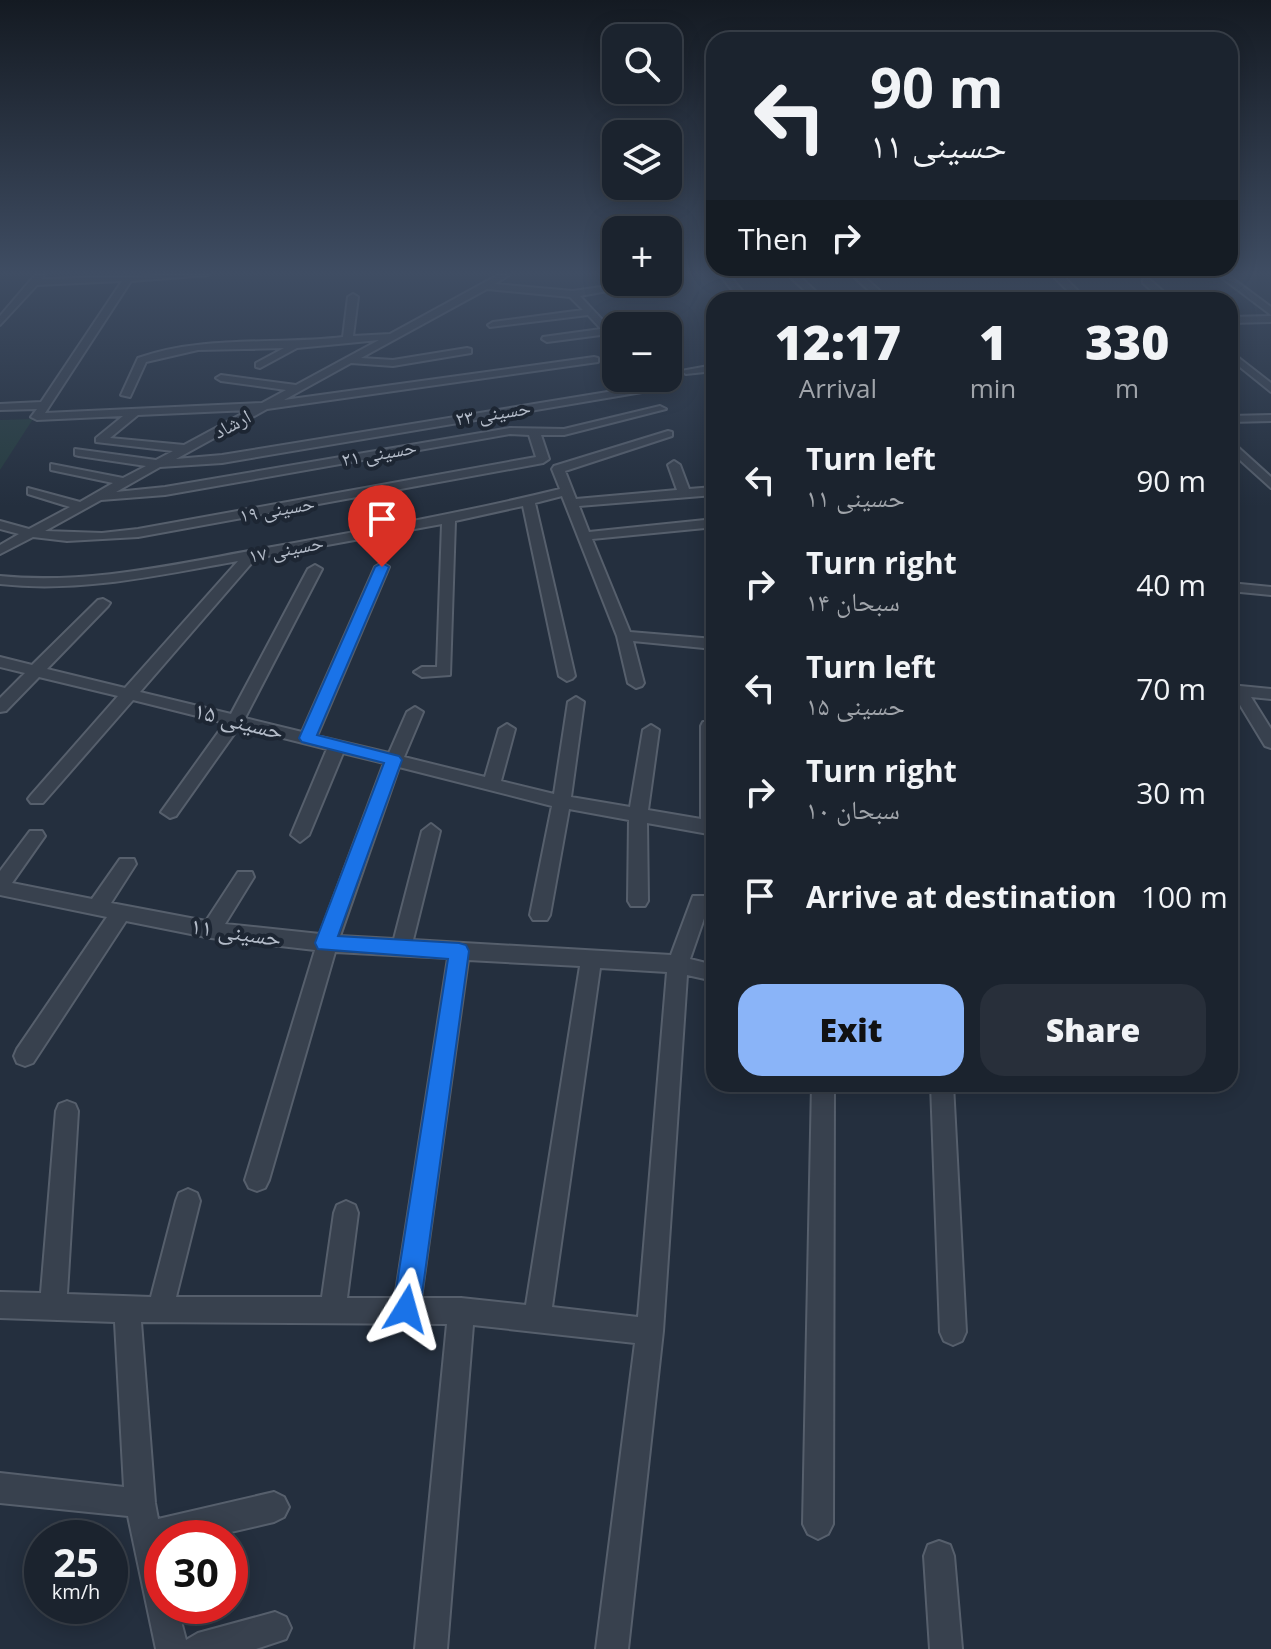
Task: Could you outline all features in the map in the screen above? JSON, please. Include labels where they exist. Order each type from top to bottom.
[{"type":"street","points":[[80,352],[37,417],[264,406],[594,360]]},
{"type":"street","points":[[126,395],[142,360],[173,352]]},
{"type":"street","points":[[260,365],[285,352]]},
{"type":"street","name":"ارشاد","points":[[0,550],[364,352]]},
{"type":"street","points":[[350,360],[393,363],[461,352]]},
{"type":"street","points":[[1238,361],[1271,389]]},
{"type":"street","points":[[686,371],[706,369]]},
{"type":"street","points":[[221,378],[297,388]]},
{"type":"street","points":[[548,388],[559,402]]},
{"type":"street","name":"حسینی ۲۳","points":[[159,464],[222,459],[466,412],[625,392]]},
{"type":"street","points":[[0,407],[45,405]]},
{"type":"street","name":"حسینی ۲۱","points":[[97,497],[165,491],[510,431],[579,429],[660,409]]},
{"type":"street","points":[[134,413],[100,440],[186,449]]},
{"type":"street","points":[[1238,419],[1271,418]]},
{"type":"street","name":"حسینی ۱۹","points":[[28,535],[73,537],[162,530],[543,459],[534,432]]},
{"type":"street","points":[[636,683],[624,636],[558,469],[668,434]]},
{"type":"street","points":[[79,452],[159,464]]},
{"type":"street","points":[[1238,452],[1271,484]]},
{"type":"street","points":[[674,465],[684,493]]},
{"type":"street","points":[[55,467],[124,482]]},
{"type":"street","points":[[32,491],[81,506]]},
{"type":"street","name":"حسینی ۱۷","points":[[0,580],[27,583],[129,577],[449,519],[528,499],[706,492]]},
{"type":"street","points":[[528,499],[567,676]]},
{"type":"street","points":[[422,672],[445,672],[449,519]]},
{"type":"street","points":[[586,536],[683,520],[705,524]]},
{"type":"street","points":[[0,525],[28,535]]},
{"type":"street","points":[[37,799],[251,555]]},
{"type":"street","points":[[308,738],[382,567]]},
{"type":"street","points":[[170,812],[236,720],[315,569]]},
{"type":"street","points":[[1238,588],[1271,591]]},
{"type":"street","points":[[0,707],[103,603]]},
{"type":"street","points":[[624,636],[706,643]]},
{"type":"street","name":"حسینی ۱۵","points":[[0,662],[562,802],[706,827]]},
{"type":"street","points":[[1238,690],[1271,694]]},
{"type":"street","points":[[1238,696],[1271,742]]},
{"type":"street","points":[[540,915],[562,802],[576,702]]},
{"type":"street","points":[[257,1180],[325,943],[393,760],[415,712]]},
{"type":"street","points":[[492,784],[507,729]]},
{"type":"street","points":[[638,901],[638,815],[651,730]]},
{"type":"street","points":[[300,835],[337,746]]},
{"type":"street","points":[[402,946],[431,831]]},
{"type":"street","points":[[0,887],[36,836]]},
{"type":"street","points":[[98,906],[127,864]]},
{"type":"street","points":[[211,930],[245,877]]},
{"type":"street","name":"حسینی ۱۱","points":[[0,887],[211,930],[325,943],[678,964],[706,971]]},
{"type":"street","points":[[612,1649],[650,1331],[678,964],[700,901]]},
{"type":"street","points":[[25,1056],[121,912]]},
{"type":"street","points":[[406,1309],[459,951]]},
{"type":"street","points":[[537,1319],[591,960]]},
{"type":"street","points":[[818,1524],[823,1092]]},
{"type":"street","points":[[942,1092],[953,1332]]},
{"type":"street","points":[[53,1306],[67,1111]]},
{"type":"street","points":[[160,1310],[188,1201]]},
{"type":"street","points":[[333,1308],[346,1213]]},
{"type":"street","points":[[0,1305],[160,1310],[333,1308],[461,1311],[650,1331]]},
{"type":"street","points":[[127,1309],[140,1503],[144,1522]]},
{"type":"street","points":[[431,1649],[461,1311]]},
{"type":"street","points":[[0,1488],[140,1503]]},
{"type":"street","points":[[219,1520],[274,1507]]},
{"type":"street","points":[[939,1556],[946,1649]]},
{"type":"street","points":[[166,1624],[172,1649]]},
{"type":"street","points":[[198,1649],[275,1628]]},
{"type":"green space","points":[[33,419],[0,470],[0,420]]},
{"type":"route","points":[[382,567],[308,738],[393,760],[325,943],[459,951],[406,1309]]}]
